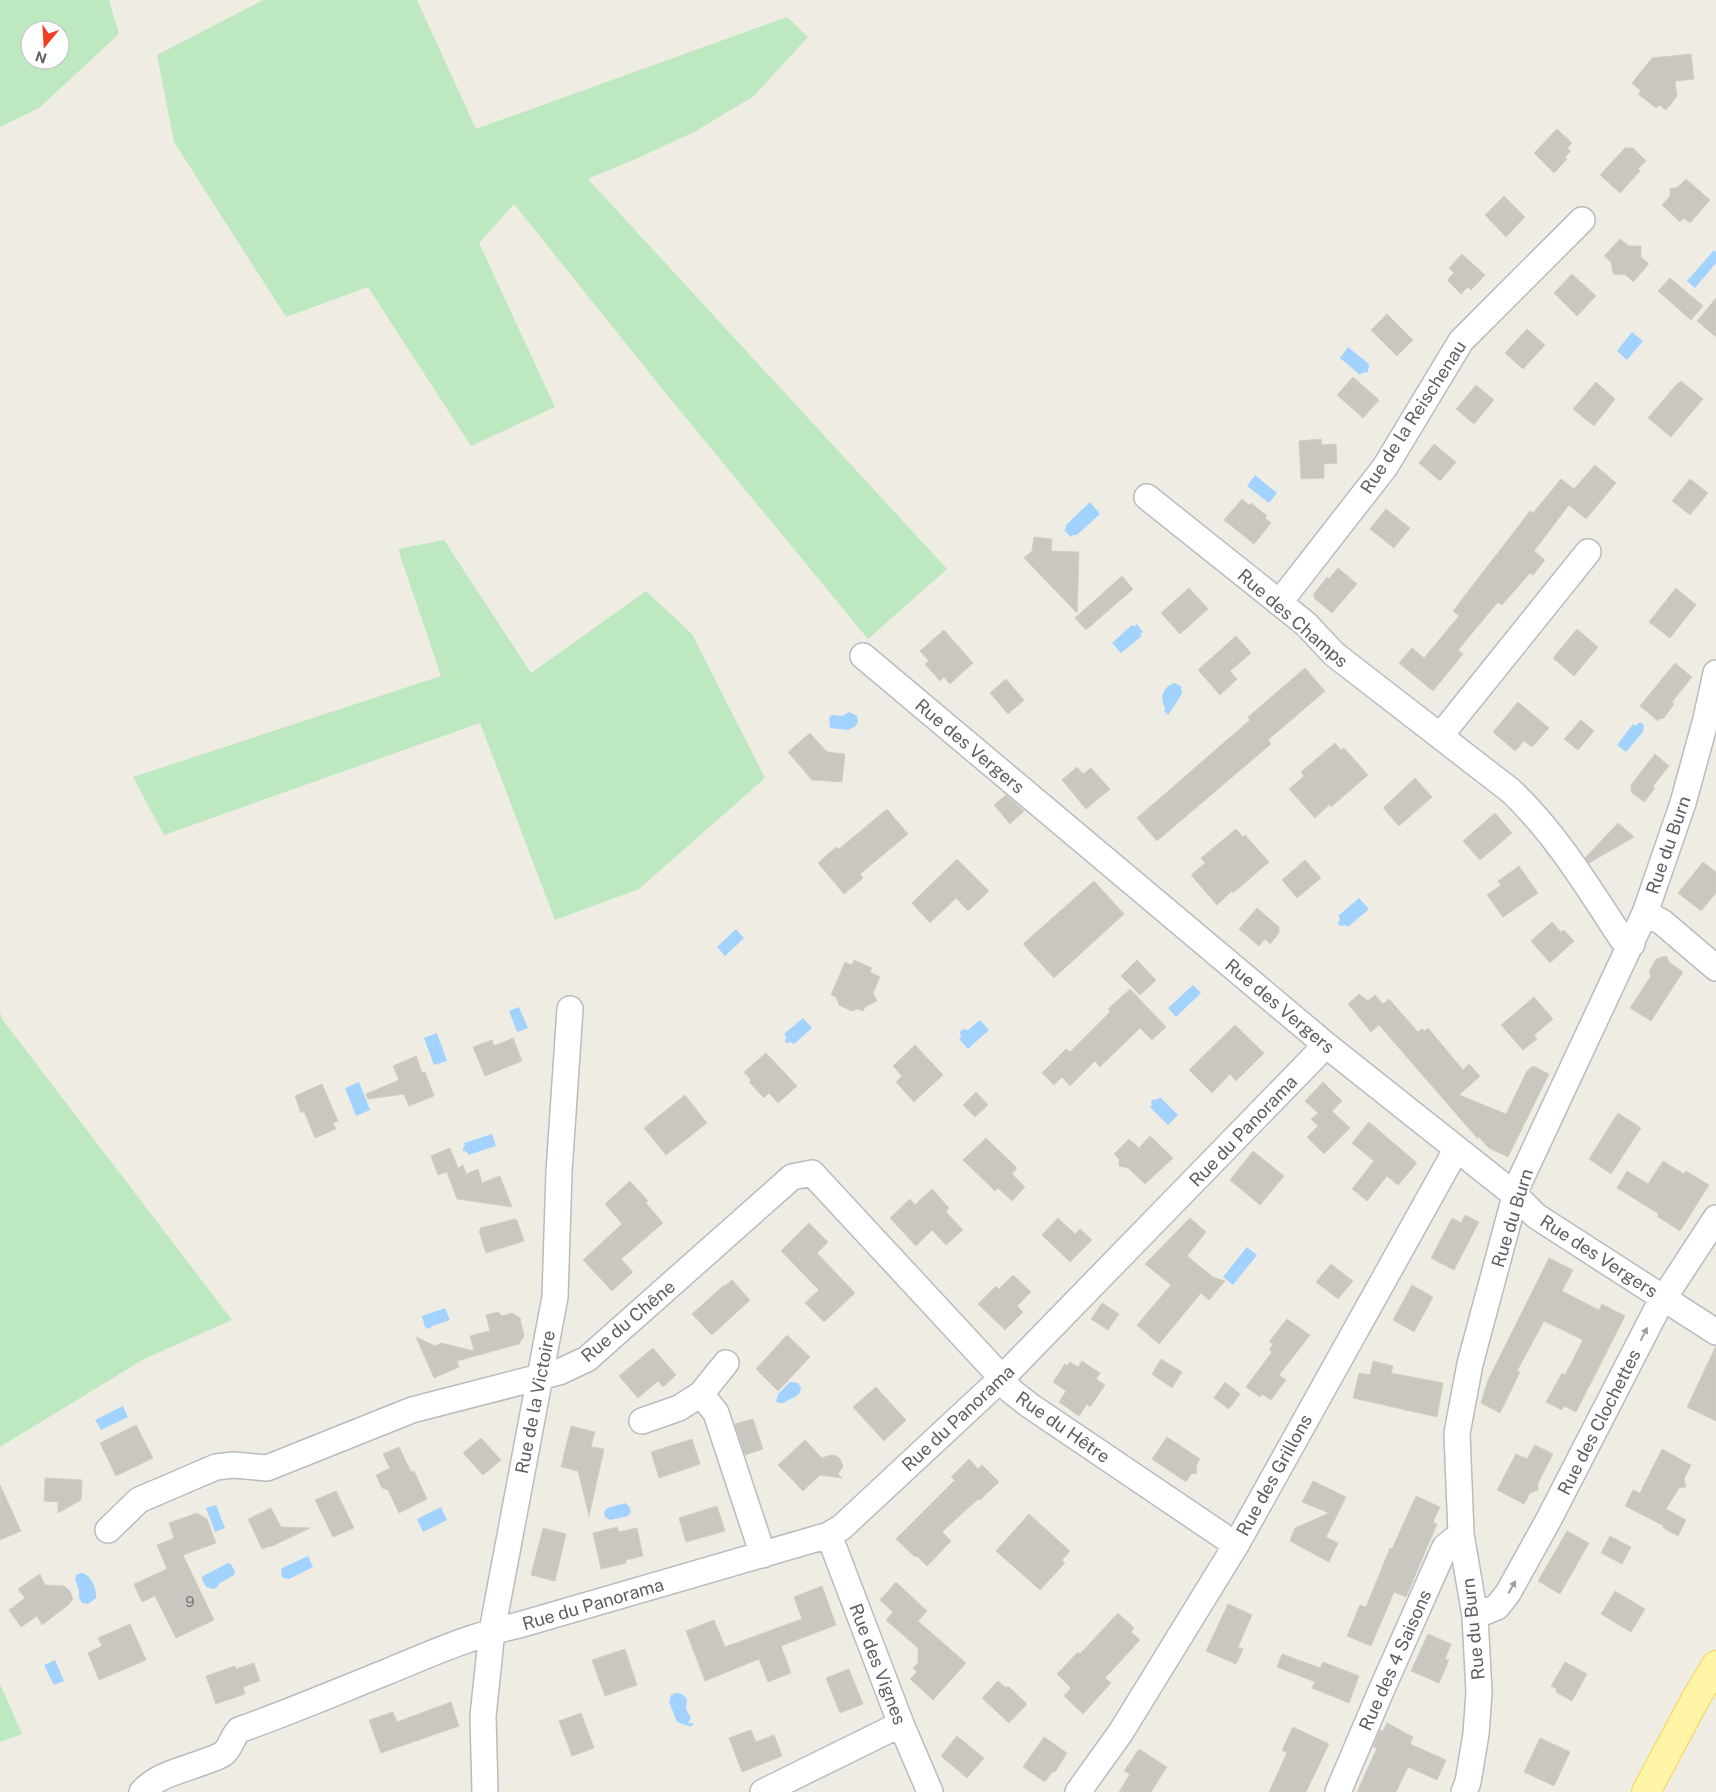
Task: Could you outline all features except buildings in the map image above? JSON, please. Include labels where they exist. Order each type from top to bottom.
[{"type":"main road","points":[[1646,1792],[1696,1698],[1716,1665]]},
{"type":"street","name":"Rue de la Reischenau","points":[[1279,603],[1385,467],[1461,341],[1582,220]]},
{"type":"street","name":"Rue des Champs","points":[[1148,497],[1306,624],[1334,654],[1511,791],[1533,812],[1568,857],[1622,939],[1632,944]]},
{"type":"street","points":[[1440,735],[1588,552]]},
{"type":"street","name":"Rue des Vergers","points":[[863,656],[1326,1045],[1515,1196],[1536,1216],[1716,1332]]},
{"type":"street","name":"Rue du Burn","points":[[1464,1792],[1468,1782],[1476,1734],[1479,1692],[1475,1616],[1461,1534],[1457,1433],[1470,1364],[1518,1185],[1646,913],[1683,803],[1706,720],[1716,673]]},
{"type":"street","points":[[1646,913],[1662,922],[1716,968]]},
{"type":"street","name":"Rue de la Victoire","points":[[485,1792],[483,1716],[492,1631],[555,1297],[559,1172],[570,1010]]},
{"type":"street","name":"Rue du Panorama","points":[[142,1792],[160,1777],[223,1754],[229,1748],[239,1730],[283,1714],[457,1642],[762,1556],[829,1535],[842,1527],[1002,1378],[1326,1045]]},
{"type":"street","name":"Rue des Grillons","points":[[1078,1792],[1120,1732],[1236,1545],[1456,1150]]},
{"type":"street","name":"Rue du Chêne","points":[[108,1530],[139,1500],[216,1467],[234,1465],[267,1468],[412,1410],[559,1372],[587,1359],[792,1177],[812,1173]]},
{"type":"street","name":"Rue du Hêtre","points":[[812,1173],[1002,1378],[1010,1390],[1029,1405],[1236,1545]]},
{"type":"street","name":"Rue des Clochettes","points":[[1475,1616],[1497,1607],[1508,1593],[1664,1298],[1716,1218]]},
{"type":"street","points":[[642,1421],[679,1408],[700,1394],[726,1363]]},
{"type":"street","points":[[700,1394],[716,1413],[762,1556]]},
{"type":"street","name":"Rue des 4 Saisons","points":[[1338,1792],[1445,1547],[1461,1534]]},
{"type":"street","name":"Rue des Vignes","points":[[829,1535],[901,1724],[930,1792]]},
{"type":"street","points":[[763,1792],[901,1724]]},
{"type":"green space","points":[[0,0],[109,0],[119,34],[39,108],[0,127]]},
{"type":"green space","points":[[263,0],[417,0],[476,129],[787,17],[808,37],[754,96],[694,132],[588,179],[947,569],[868,639],[668,396],[514,204],[479,243],[555,407],[471,446],[368,287],[286,317],[174,142],[157,55]]},
{"type":"green space","points":[[444,540],[531,673],[646,591],[692,634],[765,778],[639,889],[555,920],[480,723],[164,835],[133,777],[441,676],[398,549]]},
{"type":"green space","points":[[0,1012],[2,1019],[232,1320],[144,1359],[0,1447]]},
{"type":"green space","points":[[0,1684],[22,1734],[0,1742]]},
{"type":"water","points":[[1714,250],[1716,252],[1716,263],[1695,288],[1687,281]]},
{"type":"water","points":[[1632,332],[1643,341],[1627,360],[1617,351]]},
{"type":"water","points":[[1348,347],[1369,364],[1368,372],[1360,375],[1340,358]]},
{"type":"water","points":[[1255,475],[1277,493],[1269,503],[1247,486]]},
{"type":"water","points":[[1090,502],[1100,514],[1077,535],[1071,537],[1064,530],[1066,525]]},
{"type":"water","points":[[1137,624],[1143,632],[1140,634],[1142,636],[1121,653],[1112,643],[1132,625],[1134,627]]},
{"type":"water","points":[[1174,683],[1181,686],[1182,693],[1168,715],[1164,711],[1162,696],[1167,687]]},
{"type":"water","points":[[849,712],[857,716],[856,726],[848,730],[830,728],[829,718],[832,715],[842,716]]},
{"type":"water","points":[[1640,722],[1644,725],[1643,732],[1626,752],[1617,745],[1633,724],[1635,726]]},
{"type":"water","points":[[1359,898],[1369,909],[1348,927],[1346,925],[1340,926],[1338,923],[1340,918],[1338,916]]},
{"type":"water","points":[[736,929],[744,938],[725,956],[717,947]]},
{"type":"water","points":[[1193,985],[1201,993],[1176,1017],[1168,1008]]},
{"type":"water","points":[[519,1007],[528,1028],[517,1032],[509,1011]]},
{"type":"water","points":[[803,1018],[812,1028],[794,1044],[791,1042],[786,1043],[786,1036],[784,1034]]},
{"type":"water","points":[[980,1020],[989,1030],[968,1049],[959,1039],[961,1037],[960,1032],[963,1029],[968,1030]]},
{"type":"water","points":[[437,1033],[447,1061],[434,1065],[424,1038]]},
{"type":"water","points":[[359,1082],[370,1110],[356,1116],[345,1088]]},
{"type":"water","points":[[1160,1097],[1178,1115],[1168,1125],[1150,1107],[1152,1100]]},
{"type":"water","points":[[492,1134],[496,1146],[468,1155],[467,1152],[463,1151],[464,1143]]},
{"type":"water","points":[[1247,1247],[1257,1255],[1233,1285],[1223,1277]]},
{"type":"water","points":[[445,1308],[450,1320],[432,1326],[430,1329],[425,1327],[422,1316]]},
{"type":"water","points":[[790,1382],[798,1383],[801,1388],[799,1394],[784,1403],[778,1403],[776,1401],[778,1394]]},
{"type":"water","points":[[123,1406],[128,1417],[101,1430],[95,1420]]},
{"type":"water","points":[[625,1503],[629,1506],[631,1512],[628,1516],[610,1520],[605,1517],[604,1512],[607,1508]]},
{"type":"water","points":[[216,1505],[225,1528],[215,1532],[206,1508]]},
{"type":"water","points":[[441,1507],[447,1520],[423,1532],[417,1519]]},
{"type":"water","points":[[308,1556],[313,1567],[289,1579],[283,1578],[281,1574],[282,1568]]},
{"type":"water","points":[[228,1563],[231,1564],[235,1572],[234,1575],[220,1583],[216,1588],[206,1587],[202,1579],[203,1576]]},
{"type":"water","points":[[81,1573],[93,1582],[96,1591],[96,1598],[88,1604],[82,1603],[79,1598],[79,1590],[75,1579],[76,1575]]},
{"type":"water","points":[[55,1660],[64,1681],[54,1685],[44,1665]]},
{"type":"water","points":[[676,1693],[682,1694],[687,1699],[686,1709],[691,1718],[688,1723],[694,1723],[691,1727],[677,1722],[669,1702],[671,1695]]}]
